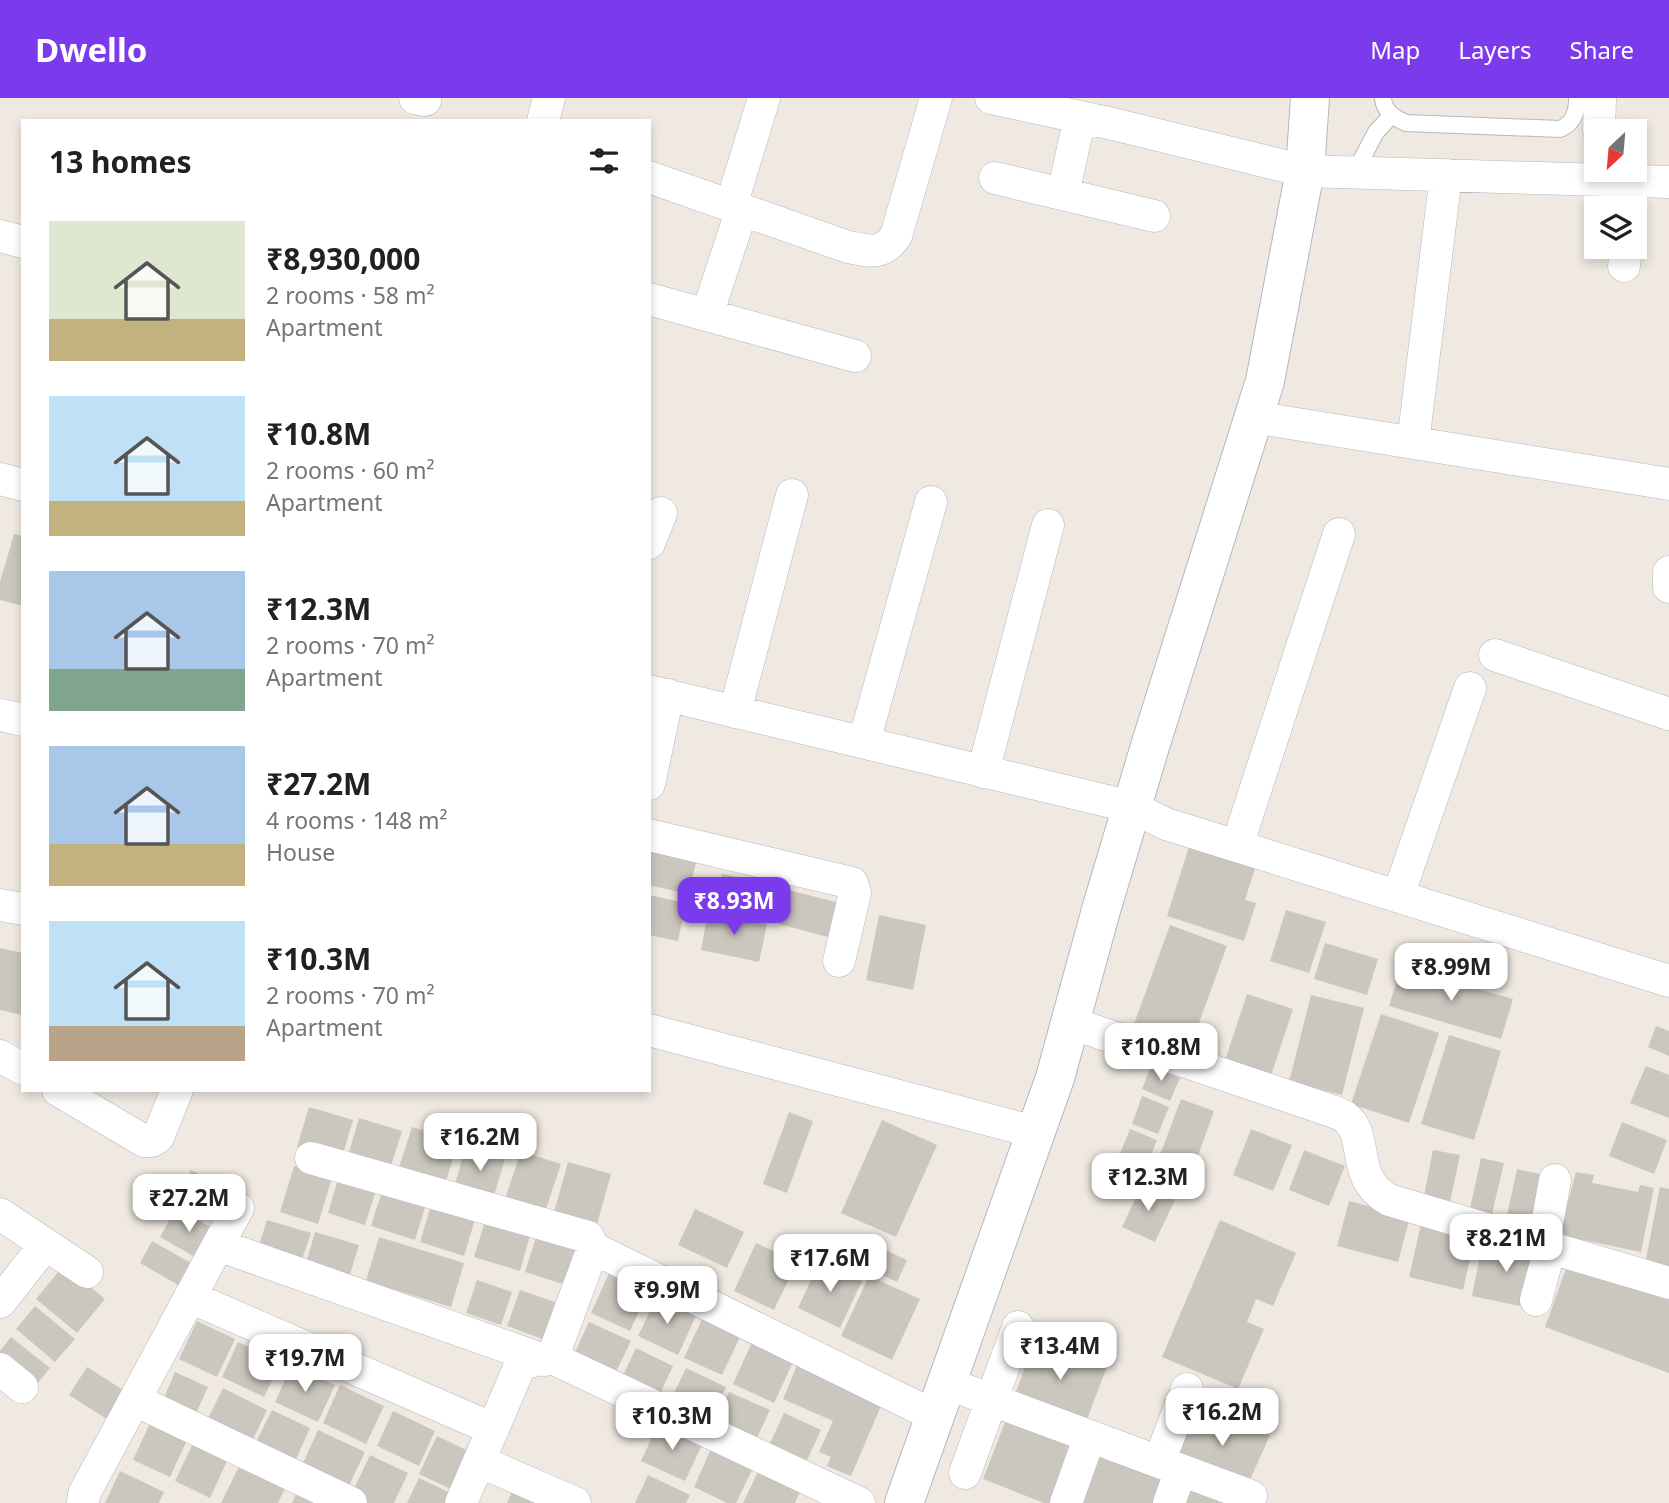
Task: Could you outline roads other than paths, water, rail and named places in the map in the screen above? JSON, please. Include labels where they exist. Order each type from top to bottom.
[{"type":"street","points":[[544,119],[549,98]]},
{"type":"street","points":[[707,315],[764,98]]},
{"type":"street","points":[[651,178],[848,247],[874,251],[888,247],[896,236],[936,98]]},
{"type":"street","points":[[991,98],[1305,171],[1446,175],[1584,174]]},
{"type":"street","points":[[904,1503],[1055,1078],[1132,807],[1265,381],[1305,171],[1310,98]]},
{"type":"street","points":[[1599,119],[1600,98]]},
{"type":"street","points":[[1063,194],[1080,117]]},
{"type":"street","points":[[1413,443],[1446,175]]},
{"type":"street","points":[[995,178],[1154,216]]},
{"type":"street","points":[[1611,182],[1631,194],[1669,182]]},
{"type":"street","points":[[0,236],[21,241]]},
{"type":"street","points":[[651,300],[855,356]]},
{"type":"street","points":[[1253,417],[1669,484]]},
{"type":"street","points":[[0,479],[21,484]]},
{"type":"street","points":[[735,712],[792,495]]},
{"type":"street","points":[[864,742],[931,502]]},
{"type":"street","points":[[651,538],[661,513]]},
{"type":"street","points":[[983,772],[1048,525]]},
{"type":"street","points":[[1237,846],[1339,534]]},
{"type":"street","points":[[1669,572],[1669,587]]},
{"type":"street","points":[[1495,655],[1669,714]]},
{"type":"street","points":[[1398,896],[1470,688]]},
{"type":"street","points":[[651,764],[658,693],[1132,807],[1166,824],[1669,981]]},
{"type":"street","points":[[0,715],[21,720]]},
{"type":"street","points":[[651,835],[852,883],[855,893],[839,961]]},
{"type":"street","points":[[0,905],[21,909]]},
{"type":"street","points":[[1071,1023],[1347,1118],[1356,1134],[1363,1168],[1370,1184],[1378,1194],[1389,1200],[1669,1283]]},
{"type":"street","points":[[651,1031],[1035,1132]]},
{"type":"street","points":[[0,1056],[21,1068]]},
{"type":"street","points":[[61,1092],[144,1141],[152,1141],[158,1137],[176,1092]]},
{"type":"street","points":[[311,1158],[583,1235],[591,1240],[593,1248],[555,1352],[547,1358],[528,1362],[519,1368],[461,1503]]},
{"type":"street","points":[[1536,1300],[1555,1180]]},
{"type":"street","points":[[83,1503],[84,1494],[238,1208]]},
{"type":"street","points":[[0,1214],[86,1272]]},
{"type":"street","points":[[0,1301],[45,1245]]},
{"type":"street","points":[[218,1245],[547,1358],[859,1503]]},
{"type":"street","points":[[593,1248],[940,1399],[992,1400],[1251,1496]]},
{"type":"street","points":[[190,1297],[493,1429]]},
{"type":"street","points":[[965,1473],[1018,1327]]},
{"type":"street","points":[[1169,1503],[1170,1466],[1187,1389]]},
{"type":"street","points":[[135,1400],[351,1503]]},
{"type":"street","points":[[1066,1503],[1090,1436]]},
{"type":"street","points":[[479,1461],[575,1503]]},
{"type":"lane","points":[[1383,98],[1383,104],[1391,116],[1406,123],[1560,129],[1568,126],[1577,111],[1577,98]]},
{"type":"lane","points":[[1355,172],[1376,132],[1391,116]]}]
